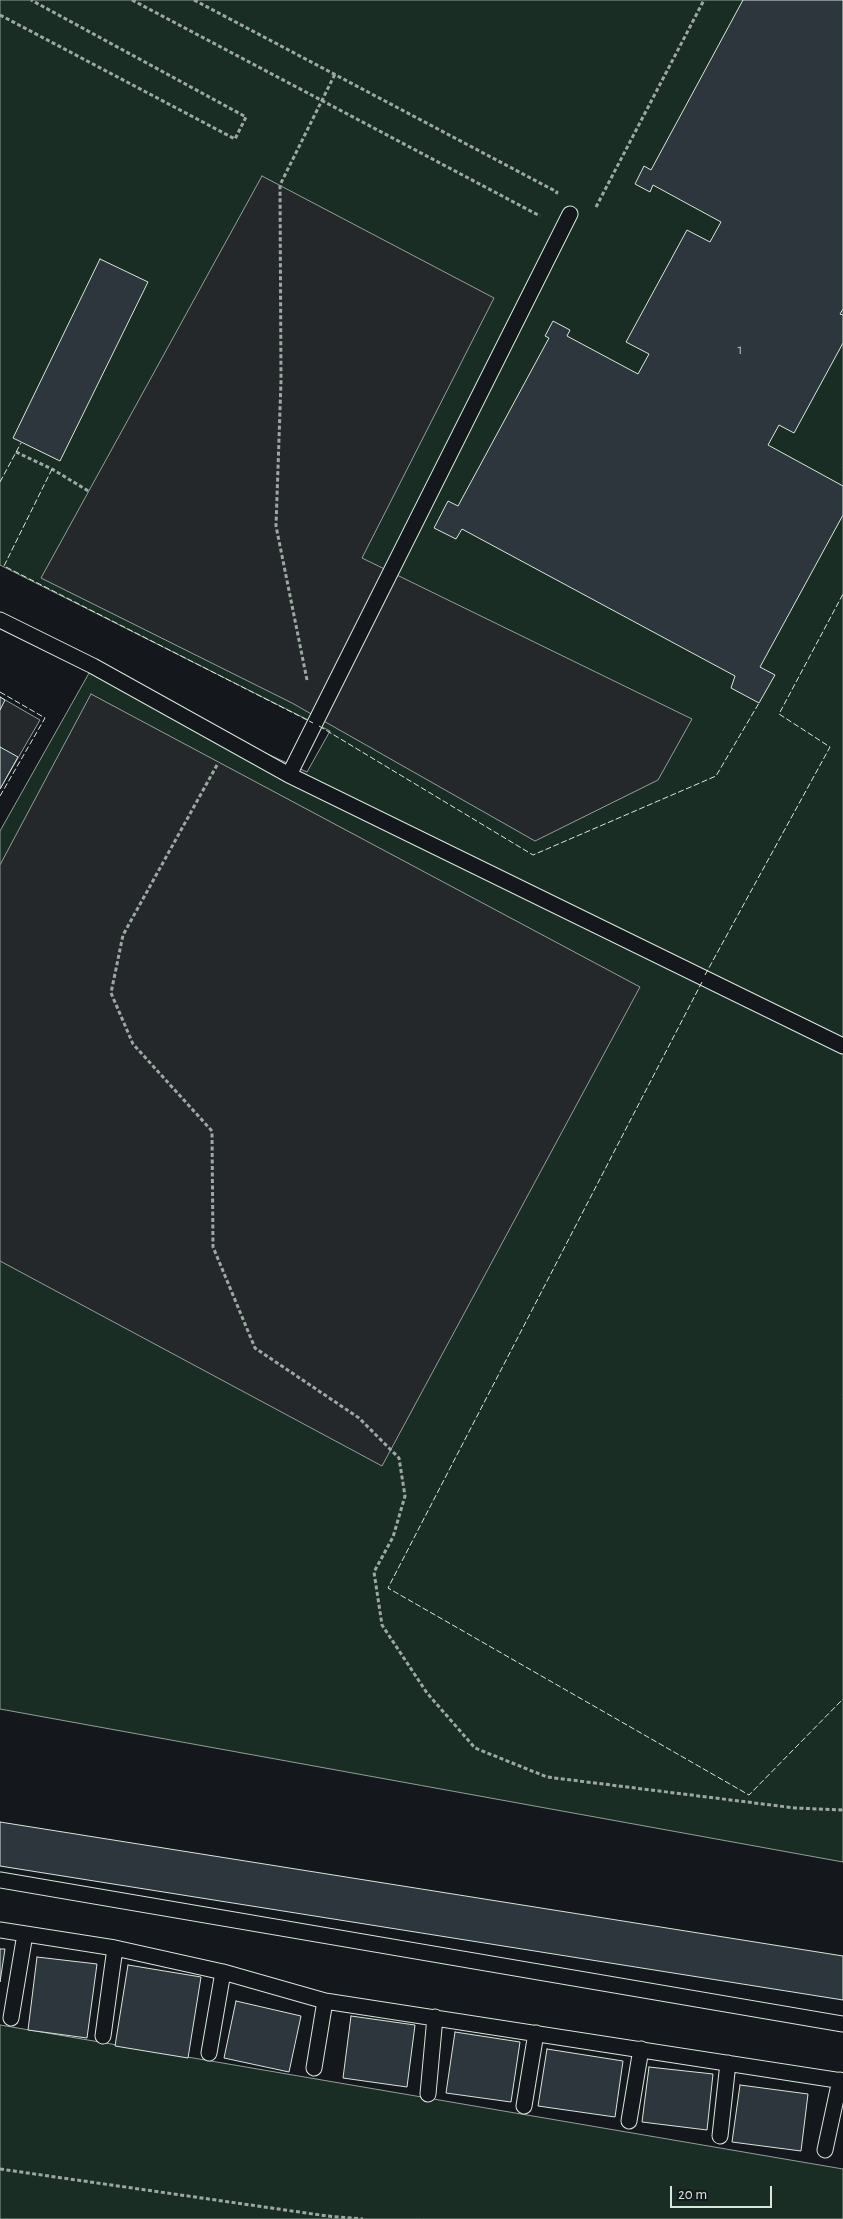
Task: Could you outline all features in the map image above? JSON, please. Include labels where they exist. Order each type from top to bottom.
[{"type":"lane","points":[[289,775],[570,214]]},
{"type":"lane","points":[[0,620],[93,666],[289,775],[843,1046]]},
{"type":"lane","points":[[0,1880],[843,2024]]},
{"type":"lane","points":[[0,1930],[115,1948],[223,1972],[325,2001],[842,2080],[825,2150]]},
{"type":"lane","points":[[11,2018],[25,1934]]},
{"type":"lane","points":[[103,2036],[115,1948]]},
{"type":"lane","points":[[209,2053],[223,1972]]},
{"type":"lane","points":[[314,2068],[325,2001]]},
{"type":"lane","points":[[428,2094],[434,2017]]},
{"type":"lane","points":[[524,2106],[536,2033]]},
{"type":"lane","points":[[629,2121],[641,2049]]},
{"type":"lane","points":[[720,2136],[728,2063]]},
{"type":"path","points":[[0,15],[235,139],[246,117],[31,0]]},
{"type":"path","points":[[132,0],[543,218]]},
{"type":"path","points":[[194,0],[557,192]]},
{"type":"path","points":[[570,214],[587,224],[704,0]]},
{"type":"path","points":[[316,724],[276,526],[281,381],[280,185],[335,74]]},
{"type":"path","points":[[16,452],[52,469],[90,492]]},
{"type":"path","points":[[230,742],[123,935],[111,992],[133,1044],[212,1131],[214,1247],[255,1348],[359,1418],[399,1458],[405,1496],[392,1537],[374,1572],[382,1625],[427,1693],[475,1748],[538,1774],[547,1777],[795,1808],[843,1810]]},
{"type":"path","points":[[0,2169],[327,2216],[363,2219]]},
{"type":"green space","points":[[0,0],[843,0],[843,1862],[0,1709],[0,831],[93,666],[179,714],[307,772],[330,731],[0,565]]},
{"type":"green space","points":[[0,2025],[843,2169],[843,2219],[0,2219]]},
{"type":"shaded area","points":[[262,176],[494,298],[362,558],[692,719],[658,780],[535,841],[292,703],[41,578]]},
{"type":"shaded area","points":[[91,694],[640,987],[382,1466],[0,1261],[0,865]]},
{"type":"shaded area","points":[[0,697],[40,720],[0,789]]},
{"type":"building","points":[[743,0],[843,0],[843,309],[840,314],[843,315],[843,343],[794,433],[779,425],[768,445],[843,486],[843,515],[760,667],[775,675],[759,703],[731,688],[735,676],[462,529],[456,539],[434,528],[448,501],[458,506],[549,338],[545,336],[553,321],[570,330],[567,336],[638,374],[649,354],[626,342],[687,230],[710,242],[721,222],[653,185],[650,192],[635,184],[644,166],[651,170]]},
{"type":"building","points":[[100,259],[148,282],[60,461],[13,438]]},
{"type":"building","points":[[0,697],[5,700],[0,710]]},
{"type":"building","points":[[0,747],[18,757],[0,789]]},
{"type":"building","points":[[0,1822],[843,1956],[843,2000],[0,1866]]},
{"type":"building","points":[[0,1949],[5,1949],[0,1982]]},
{"type":"building","points":[[37,1957],[97,1964],[87,2038],[28,2030]]},
{"type":"building","points":[[128,1965],[201,1977],[188,2058],[115,2046]]},
{"type":"building","points":[[236,2001],[301,2016],[289,2072],[224,2058]]},
{"type":"building","points":[[351,2016],[415,2025],[407,2087],[343,2078]]},
{"type":"building","points":[[455,2032],[520,2042],[511,2102],[446,2093]]},
{"type":"building","points":[[547,2049],[623,2061],[615,2117],[538,2106]]},
{"type":"building","points":[[649,2067],[713,2074],[707,2130],[642,2122]]},
{"type":"building","points":[[740,2085],[808,2094],[801,2151],[732,2142]]},
{"type":"fence","points":[[0,482],[21,443]]},
{"type":"fence","points":[[52,469],[4,566],[313,723]]},
{"type":"fence","points":[[705,975],[830,747],[779,714],[843,594]]},
{"type":"fence","points":[[0,692],[45,718],[0,796]]},
{"type":"fence","points":[[319,726],[533,855],[716,776],[759,703]]},
{"type":"fence","points":[[702,982],[388,1588],[749,1795],[843,1699]]}]
